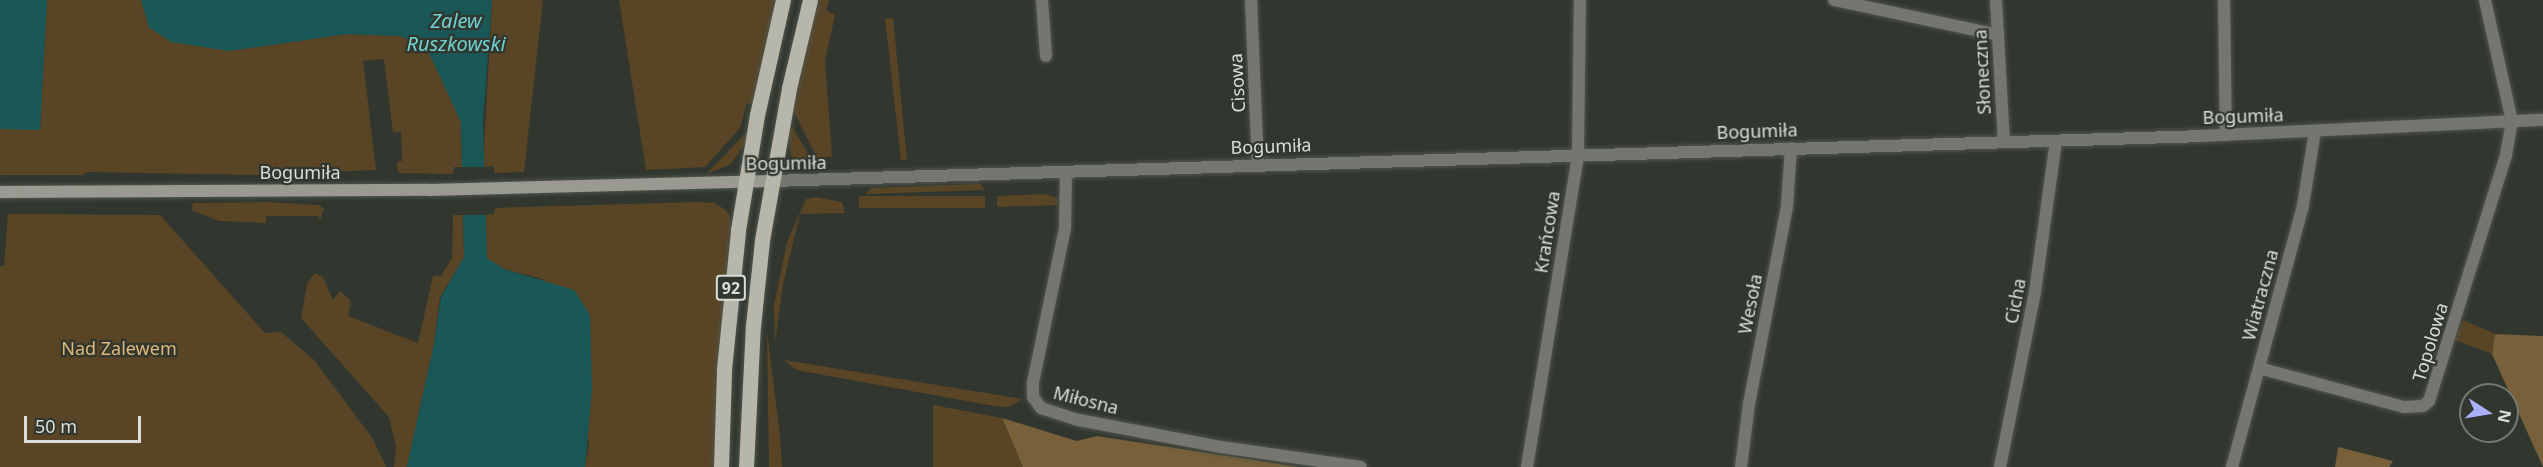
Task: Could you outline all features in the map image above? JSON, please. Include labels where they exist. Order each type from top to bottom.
[{"type":"main road","name":"92","points":[[721,467],[723,394],[734,267],[746,182],[783,0]]},
{"type":"main road","name":"92","points":[[746,467],[757,284],[772,181],[810,0]]},
{"type":"main road","name":"Bogumiła","points":[[0,192],[494,189],[772,181]]},
{"type":"street","points":[[1042,0],[1046,56]]},
{"type":"street","name":"Cisowa","points":[[1251,0],[1258,165]]},
{"type":"street","name":"Krańcowa","points":[[1527,467],[1578,154],[1580,0]]},
{"type":"street","points":[[1834,0],[1998,35]]},
{"type":"street","name":"Słoneczna","points":[[1996,0],[2004,142]]},
{"type":"street","points":[[2224,0],[2226,135]]},
{"type":"street","points":[[2485,0],[2512,121]]},
{"type":"street","name":"Bogumiła","points":[[772,181],[1578,154],[2056,141],[2543,120]]},
{"type":"street","name":"Topolowa","points":[[2259,368],[2404,407],[2423,406],[2429,401],[2506,155],[2512,121]]},
{"type":"street","name":"Wiatraczna","points":[[2232,467],[2302,205],[2315,131]]},
{"type":"street","name":"Cicha","points":[[2000,467],[2042,257],[2056,141]]},
{"type":"street","name":"Wesoła","points":[[1742,467],[1749,404],[1787,206],[1791,148]]},
{"type":"street","name":"Miłosna","points":[[1066,172],[1065,228],[1033,382],[1033,397],[1041,408],[1079,420],[1221,447],[1361,467]]},
{"type":"green space","points":[[47,0],[141,0],[149,27],[229,51],[347,34],[401,36],[428,51],[443,81],[461,122],[462,167],[454,167],[453,174],[398,173],[397,162],[402,161],[401,132],[393,132],[384,59],[363,61],[376,170],[260,175],[87,172],[83,175],[0,175],[0,129],[40,129]]},
{"type":"green space","points":[[492,0],[543,0],[524,172],[494,173],[494,166],[483,167]]},
{"type":"green space","points":[[619,0],[776,0],[753,104],[747,103],[740,128],[705,167],[646,170]]},
{"type":"green space","points":[[816,0],[829,0],[826,10],[835,15],[825,61],[832,157],[817,158],[795,114],[789,112]]},
{"type":"green space","points":[[893,18],[907,160],[901,160],[885,19]]},
{"type":"green space","points":[[787,127],[793,128],[818,171],[803,167],[791,156]]},
{"type":"green space","points":[[746,133],[746,142],[731,164],[706,174]]},
{"type":"green space","points":[[980,184],[985,190],[865,194],[871,188]]},
{"type":"green space","points":[[1044,194],[1057,198],[1058,205],[997,207],[997,196]]},
{"type":"green space","points":[[859,196],[985,196],[985,208],[859,208]]},
{"type":"green space","points":[[816,197],[842,202],[845,213],[800,214],[783,284],[775,343],[774,306],[787,242],[806,199]]},
{"type":"green space","points":[[267,202],[319,205],[324,209],[320,220],[318,216],[266,216],[266,223],[219,221],[192,210],[193,203]]},
{"type":"green space","points":[[714,203],[726,210],[731,219],[718,366],[715,467],[585,467],[589,444],[543,279],[504,269],[487,259],[485,215],[494,214],[495,208]]},
{"type":"green space","name":"Nad Zalewem","points":[[8,214],[160,215],[265,333],[281,332],[314,360],[373,439],[386,467],[0,467],[0,266],[4,266]]},
{"type":"green space","points":[[453,215],[463,215],[464,257],[440,297],[434,344],[407,467],[394,467],[396,447],[389,417],[301,318],[307,284],[315,273],[323,277],[333,300],[340,291],[351,301],[348,316],[418,343],[433,276],[441,276],[452,258]]},
{"type":"green space","points":[[2463,320],[2495,334],[2492,354],[2455,340]]},
{"type":"green space","points":[[767,332],[780,435],[782,467],[769,467]]},
{"type":"green space","points":[[784,360],[1023,399],[1008,407],[994,406],[796,370]]},
{"type":"green space","points":[[933,405],[1002,418],[1023,467],[933,467]]},
{"type":"shaded area","points":[[2495,334],[2543,336],[2543,467],[2519,414],[2519,383],[2505,383],[2492,354]]},
{"type":"shaded area","points":[[1002,418],[1077,441],[1097,436],[1299,467],[1023,467]]},
{"type":"shaded area","points":[[2338,447],[2393,461],[2389,467],[2335,467]]},
{"type":"water","points":[[0,0],[47,0],[40,130],[0,129]]},
{"type":"water","name":"Zalew Ruszkowski","points":[[141,0],[492,0],[483,122],[487,258],[504,269],[574,290],[590,315],[592,389],[585,467],[407,467],[434,344],[441,297],[464,257],[461,122],[428,51],[401,36],[347,34],[229,51],[171,42],[149,27]]},
{"type":"pier","points":[[459,167],[486,167],[486,215],[459,215]]}]
